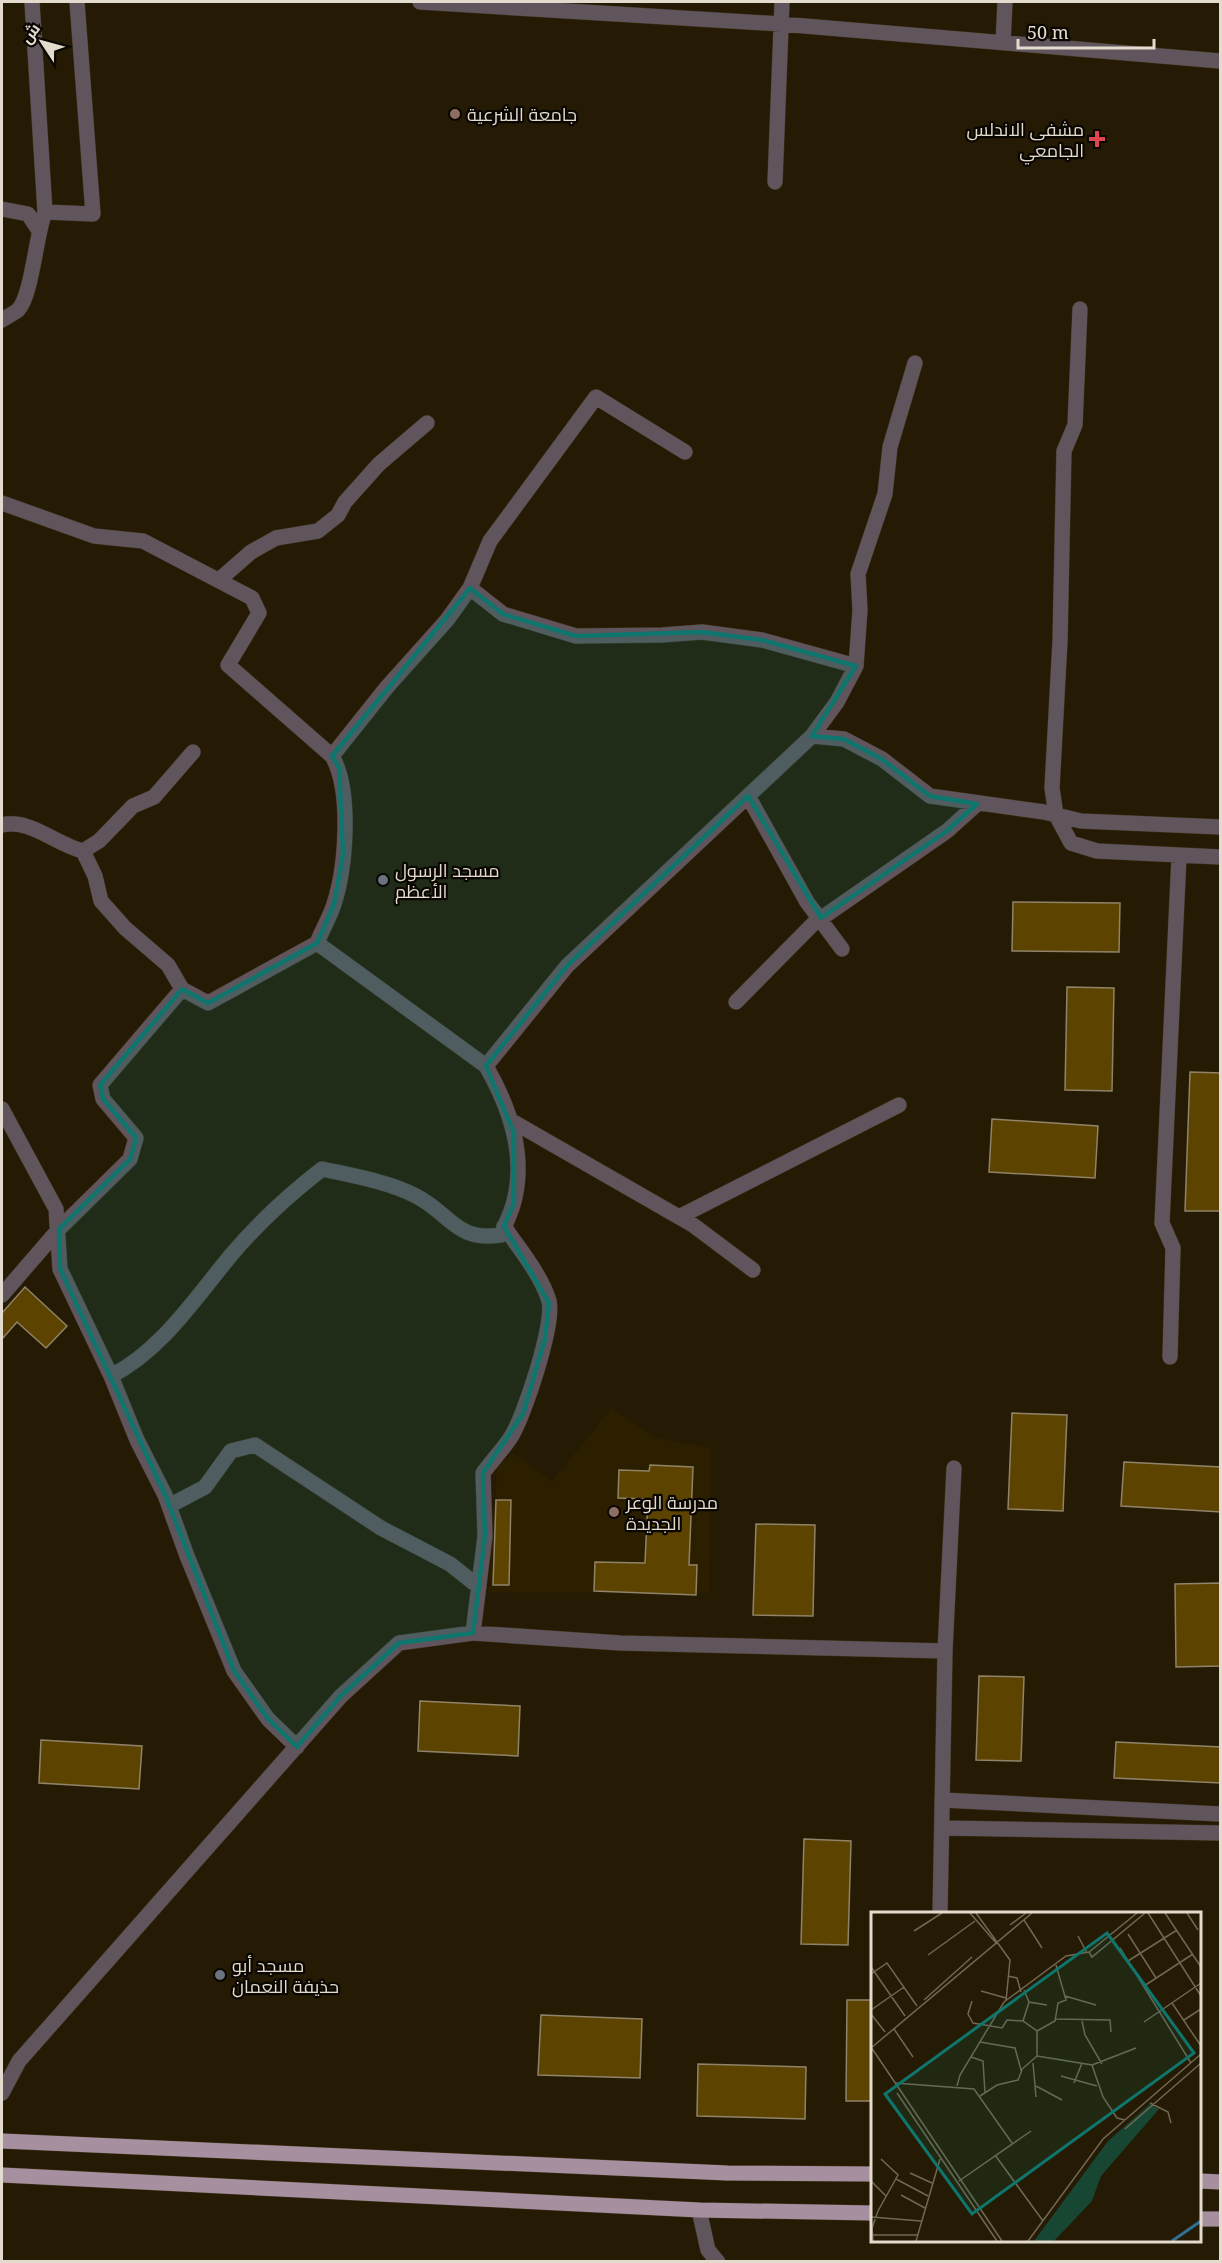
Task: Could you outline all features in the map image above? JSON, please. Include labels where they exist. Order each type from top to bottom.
[{"type":"main road","points":[[2,2141],[727,2173],[871,2174]]},
{"type":"main road","points":[[2,2175],[699,2210],[871,2212]]},
{"type":"main road","points":[[1201,2181],[1221,2182]]},
{"type":"main road","points":[[1201,2219],[1221,2220]]},
{"type":"street","points":[[2,320],[19,310],[23,300],[30,281],[38,229],[45,212],[32,2]]},
{"type":"street","points":[[45,212],[93,214],[77,2]]},
{"type":"street","points":[[420,2],[532,5],[1221,61]]},
{"type":"street","points":[[775,182],[782,2]]},
{"type":"street","points":[[1003,43],[1005,2]]},
{"type":"street","points":[[2,209],[28,214],[38,229]]},
{"type":"street","points":[[1080,309],[1075,425],[1064,451],[1060,640],[1052,788],[1056,815],[1071,843],[1097,852],[1221,857]]},
{"type":"street","points":[[486,1066],[567,966],[812,736],[837,702],[856,666],[860,610],[858,574],[885,494],[890,447],[915,363]]},
{"type":"street","points":[[332,756],[387,687],[447,620],[470,588],[490,541],[596,397],[685,452]]},
{"type":"street","points":[[219,580],[251,552],[276,538],[318,531],[338,515],[345,502],[379,464],[427,423]]},
{"type":"street","points":[[2,503],[94,536],[143,541],[252,598],[259,613],[228,665],[332,756],[339,768],[344,812],[343,855],[334,904],[317,943],[208,1003],[182,989],[168,965],[124,928],[101,901],[95,876],[84,851]]},
{"type":"street","points":[[470,588],[503,614],[576,636],[652,636],[702,632],[762,639],[856,666]]},
{"type":"street","points":[[812,736],[844,739],[882,759],[930,796],[1056,815],[1081,821],[1221,827]]},
{"type":"street","points":[[2,825],[9,823],[32,828],[68,847],[84,851],[99,841],[134,806],[154,797],[193,752]]},
{"type":"street","points":[[748,796],[807,902],[842,949]]},
{"type":"street","points":[[736,1002],[821,918],[937,838],[977,804]]},
{"type":"street","points":[[1170,1357],[1173,1248],[1162,1223],[1179,856]]},
{"type":"street","points":[[111,1376],[135,1364],[200,1294],[234,1252],[294,1191],[322,1169],[415,1195],[461,1230],[480,1238],[501,1235],[514,1203],[517,1164],[514,1133],[510,1120],[499,1090],[486,1066],[317,943]]},
{"type":"street","points":[[2,1295],[59,1229],[130,1159],[136,1138],[103,1099],[100,1085],[182,989]]},
{"type":"street","points":[[679,1217],[899,1105]]},
{"type":"street","points":[[2,1109],[56,1209],[60,1269],[169,1506],[234,1671],[268,1719],[297,1747]]},
{"type":"street","points":[[510,1120],[679,1217],[753,1270]]},
{"type":"street","points":[[473,1633],[485,1536],[483,1473],[511,1437],[523,1414],[545,1339],[549,1303],[538,1279],[504,1226]]},
{"type":"street","points":[[169,1506],[206,1487],[231,1451],[255,1445],[381,1528],[450,1564],[479,1587]]},
{"type":"street","points":[[940,1912],[945,1651],[954,1468]]},
{"type":"street","points":[[2,2093],[19,2061],[341,1696],[399,1642],[473,1633],[620,1643],[945,1651]]},
{"type":"street","points":[[942,1800],[1221,1814]]},
{"type":"street","points":[[942,1828],[1221,1833]]},
{"type":"street","points":[[699,2210],[708,2250],[718,2262]]},
{"type":"highlighted area","points":[[470,588],[503,614],[576,636],[702,632],[762,640],[856,666],[812,736],[844,739],[882,759],[930,796],[977,804],[947,831],[821,918],[748,796],[567,966],[486,1066],[514,1133],[514,1203],[504,1226],[549,1303],[545,1339],[523,1414],[483,1473],[485,1536],[473,1633],[399,1643],[341,1696],[297,1747],[268,1719],[234,1671],[165,1495],[60,1269],[59,1229],[130,1159],[136,1138],[103,1099],[100,1085],[182,989],[208,1003],[317,943],[334,904],[343,855],[339,768],[332,756]]},
{"type":"shaded area","points":[[612,1408],[657,1438],[711,1448],[709,1593],[489,1592],[497,1467],[513,1453],[552,1481]]},
{"type":"building","points":[[1013,902],[1120,903],[1119,952],[1012,951]]},
{"type":"building","points":[[1067,987],[1114,988],[1112,1091],[1065,1090]]},
{"type":"building","points":[[1190,1072],[1221,1073],[1221,1211],[1185,1211]]},
{"type":"building","points":[[992,1119],[1098,1126],[1095,1178],[989,1172]]},
{"type":"building","points":[[25,1287],[67,1326],[46,1348],[17,1322],[2,1339],[2,1313]]},
{"type":"building","points":[[1012,1413],[1067,1415],[1063,1511],[1008,1509]]},
{"type":"building","points":[[1124,1462],[1221,1467],[1221,1512],[1121,1506]]},
{"type":"building","points":[[650,1465],[693,1467],[689,1565],[697,1565],[696,1595],[594,1591],[595,1562],[645,1563],[648,1499],[618,1498],[619,1470],[649,1471]]},
{"type":"building","points":[[496,1500],[511,1500],[509,1585],[493,1585]]},
{"type":"building","points":[[756,1524],[815,1525],[813,1616],[753,1615]]},
{"type":"building","points":[[1221,1583],[1221,1666],[1176,1667],[1175,1584]]},
{"type":"building","points":[[979,1676],[1024,1677],[1021,1761],[976,1760]]},
{"type":"building","points":[[420,1701],[520,1706],[518,1756],[418,1751]]},
{"type":"building","points":[[41,1740],[142,1746],[139,1789],[39,1783]]},
{"type":"building","points":[[1116,1742],[1221,1747],[1221,1783],[1114,1778]]},
{"type":"building","points":[[804,1839],[851,1841],[848,1945],[801,1944]]},
{"type":"building","points":[[847,2000],[871,2000],[871,2101],[846,2101]]},
{"type":"building","points":[[541,2015],[642,2019],[640,2078],[538,2075]]},
{"type":"building","points":[[698,2064],[806,2067],[805,2119],[697,2116]]},
{"type":"place","name":"جامعة الشرعية","points":[[455,114]]},
{"type":"place","name":"مشفى الاندلس الجامعي","points":[[1097,139]]},
{"type":"place","name":"مسجد الرسول الأعظم","points":[[383,880]]},
{"type":"place","name":"مدرسة الوعر الجديدة","points":[[614,1512]]},
{"type":"place","name":"مسجد أبو حذيفة النعمان","points":[[220,1975]]}]
